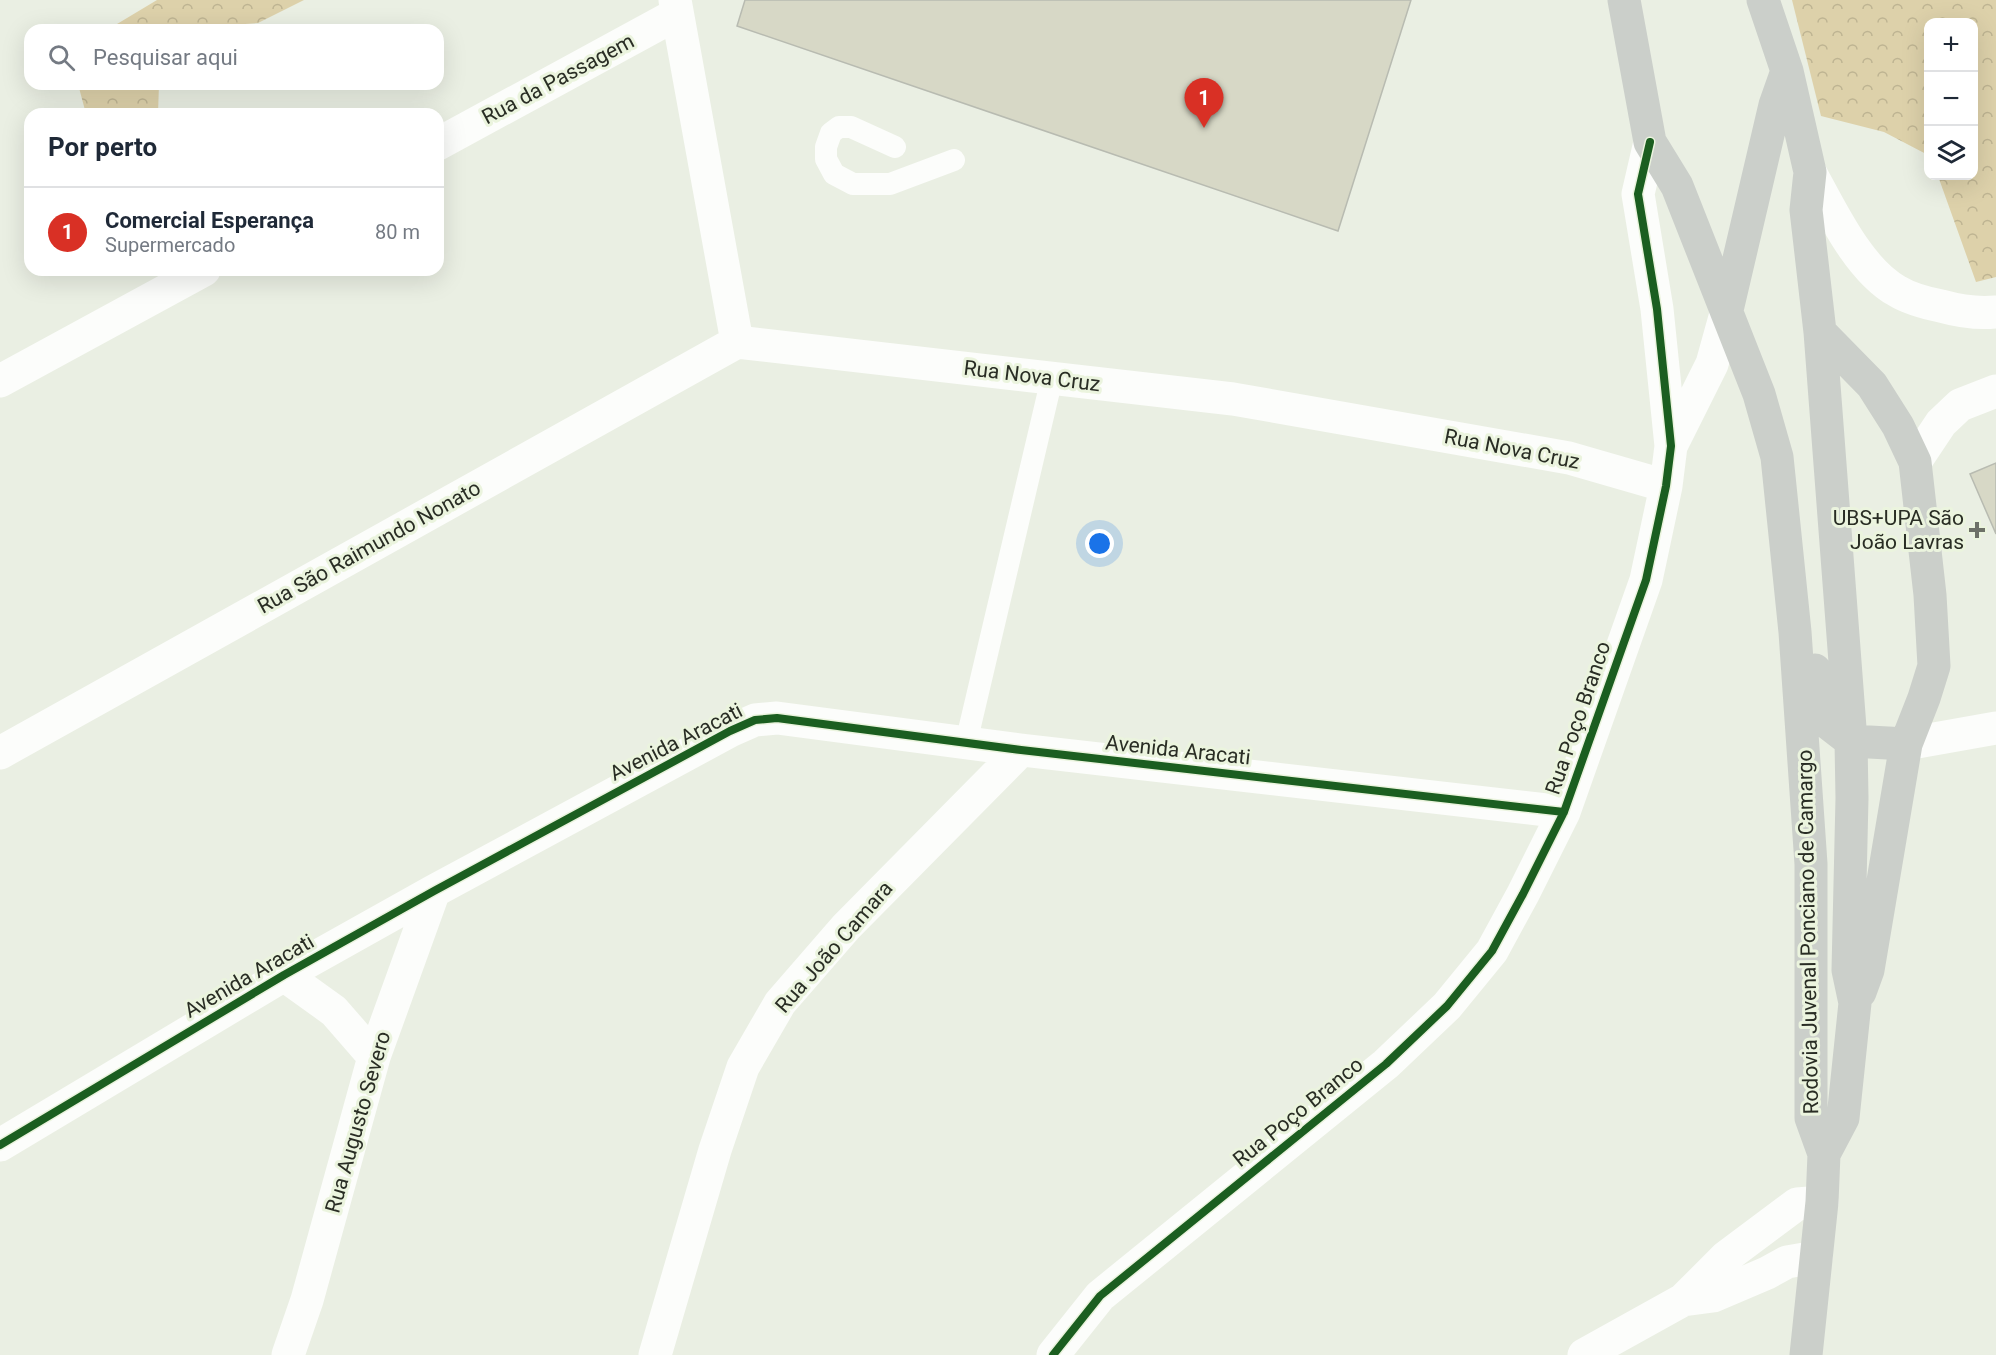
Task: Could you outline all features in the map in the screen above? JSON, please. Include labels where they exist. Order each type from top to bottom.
[{"type":"main road","name":"Rodovia Juvenal Ponciano de Camargo","points":[[1763,0],[1787,71],[1810,172],[1806,210],[1820,332],[1851,741],[1848,970],[1855,1003],[1843,1118],[1824,1154]]},
{"type":"main road","name":"Rodovia Juvenal Ponciano de Camargo","points":[[1631,6],[1650,142],[1677,186],[1759,394],[1777,457],[1796,633],[1811,864],[1811,1118],[1824,1154]]},
{"type":"main road","points":[[1726,310],[1775,105],[1787,71]]},
{"type":"main road","points":[[1820,332],[1872,386],[1898,426],[1915,462],[1930,595],[1934,666],[1906,744],[1868,970],[1855,1003]]},
{"type":"main road","points":[[1796,633],[1813,652],[1819,700],[1829,724],[1851,741],[1906,744]]},
{"type":"main road","points":[[1806,1355],[1822,1202],[1824,1154]]},
{"type":"street","name":"Rua da Passagem","points":[[444,141],[676,7]]},
{"type":"street","points":[[676,7],[737,342]]},
{"type":"street","name":"Rua Poço Branco","points":[[1053,1355],[1100,1296],[1386,1064],[1448,1006],[1492,951],[1564,812],[1646,580],[1666,486],[1671,446],[1657,309],[1638,194],[1650,142]]},
{"type":"street","points":[[1810,172],[1842,230],[1868,266],[1896,291],[1924,303],[1960,311],[1996,312]]},
{"type":"street","points":[[0,381],[193,276]]},
{"type":"street","name":"Rua Poço Branco","points":[[1671,446],[1712,364],[1726,310]]},
{"type":"street","name":"Rua Nova Cruz","points":[[737,342],[1233,399],[1569,458],[1666,486]]},
{"type":"street","name":"Rua São Raimundo Nonato","points":[[0,753],[737,342]]},
{"type":"street","points":[[1915,462],[1941,423],[1960,405],[1996,391]]},
{"type":"street","name":"Avenida Aracati","points":[[0,1145],[284,975],[434,891],[730,731],[755,720],[777,718],[1021,750],[1564,812]]},
{"type":"street","points":[[1906,744],[1996,728]]},
{"type":"street","name":"Rua João Camara","points":[[655,1355],[715,1150],[743,1067],[780,1003],[846,927],[1021,750]]},
{"type":"street","name":"Rua Augusto Severo","points":[[288,1355],[307,1299],[374,1058],[434,891]]},
{"type":"street","points":[[284,975],[334,1011],[374,1058]]},
{"type":"street","points":[[1584,1355],[1683,1300],[1726,1257],[1797,1204],[1822,1202]]},
{"type":"street","points":[[1683,1300],[1713,1296],[1787,1262],[1816,1257]]},
{"type":"lane","points":[[895,147],[851,127],[839,127],[831,133],[826,147],[826,159],[834,174],[853,184],[890,184],[954,160]]},
{"type":"lane","points":[[966,743],[1052,378]]},
{"type":"green space","points":[[157,0],[304,0],[258,23],[117,24]]},
{"type":"green space","points":[[1792,0],[1996,0],[1996,277],[1976,282],[1939,180],[1978,180],[1978,18],[1924,18],[1924,153],[1884,132],[1821,116]]},
{"type":"green space","points":[[80,90],[159,90],[158,108],[84,108]]},
{"type":"building","points":[[745,0],[1411,0],[1338,231],[737,26]]},
{"type":"building","points":[[1996,463],[1996,534],[1970,474]]},
{"type":"cycle path","points":[[1053,1355],[1100,1296],[1386,1064],[1447,1006],[1492,951],[1564,812],[1646,580],[1666,486],[1671,446],[1657,309],[1638,194],[1650,142]]},
{"type":"cycle path","points":[[0,1145],[284,975],[434,891],[730,731],[755,720],[777,718],[1021,750],[1564,812]]},
{"type":"place","name":"Comercial Esperança","points":[[1204,128]]},
{"type":"place","name":"UBS+UPA São João Lavras","points":[[1977,530]]}]
